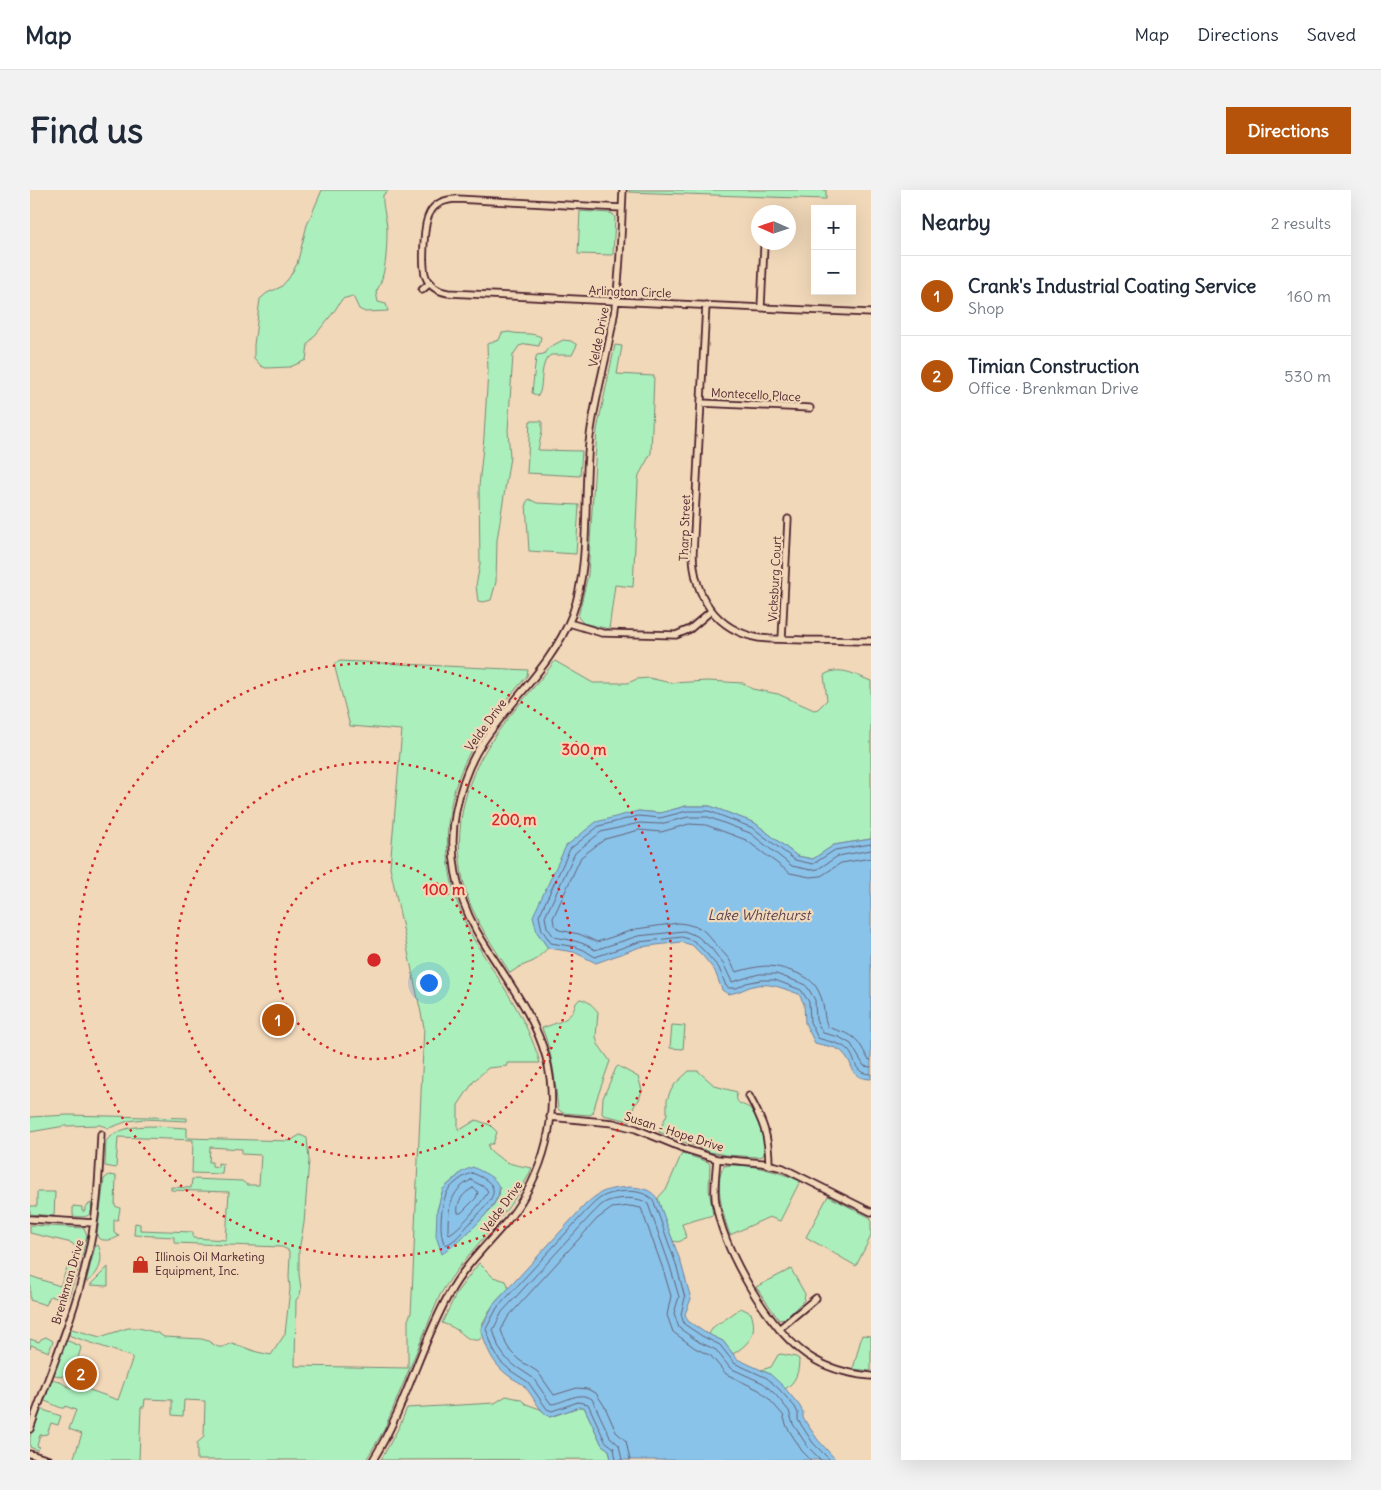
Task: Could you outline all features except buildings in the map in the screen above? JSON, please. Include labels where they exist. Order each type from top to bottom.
[{"type":"street","name":"Velde Drive","points":[[373,1460],[396,1416],[450,1293],[469,1264],[514,1212],[534,1179],[544,1150],[550,1117],[549,1077],[543,1047],[526,1010],[476,929],[466,908],[455,867],[453,834],[458,802],[472,761],[482,742],[550,656],[569,623],[576,602],[582,573],[590,437],[616,301],[623,190]]},
{"type":"street","points":[[422,290],[430,283],[424,271],[427,218],[435,206],[448,200],[622,208]]},
{"type":"street","points":[[761,308],[764,250]]},
{"type":"street","name":"Arlington Circle","points":[[430,283],[439,291],[448,293],[551,300],[616,301],[871,313]]},
{"type":"street","name":"Tharp Street","points":[[706,305],[694,563],[699,591],[711,611],[729,626],[746,634],[782,639],[871,641]]},
{"type":"street","name":"Montecello Place","points":[[701,403],[810,408]]},
{"type":"street","name":"Vicksburg Court","points":[[782,639],[788,519]]},
{"type":"street","points":[[569,623],[602,633],[676,635],[690,629],[711,611]]},
{"type":"street","points":[[749,1096],[766,1128],[769,1164]]},
{"type":"street","name":"Susan - Hope Drive","points":[[550,1117],[602,1121],[628,1126],[685,1149],[717,1159],[769,1164],[796,1173],[871,1212]]},
{"type":"street","name":"Brenkman Drive","points":[[30,1429],[80,1285],[94,1223],[101,1134]]},
{"type":"street","points":[[717,1159],[716,1204],[725,1236],[751,1288],[780,1329],[814,1360],[847,1373],[871,1376]]},
{"type":"street","points":[[30,1219],[94,1223]]},
{"type":"street","points":[[780,1329],[816,1298]]},
{"type":"street","points":[[30,1454],[49,1460]]},
{"type":"green space","points":[[322,190],[389,190],[383,195],[387,246],[382,279],[376,292],[378,302],[386,304],[388,311],[365,312],[359,309],[353,296],[342,299],[308,344],[306,360],[290,367],[266,368],[261,366],[254,358],[260,299],[267,293],[281,287],[297,264],[307,225]]},
{"type":"green space","points":[[629,190],[826,190],[826,199],[629,192]]},
{"type":"green space","points":[[580,211],[613,214],[615,218],[613,255],[578,254]]},
{"type":"green space","points":[[509,332],[541,337],[539,346],[526,344],[519,346],[513,355],[508,430],[510,457],[497,540],[496,582],[491,600],[483,602],[478,601],[476,586],[480,564],[479,486],[488,371],[487,344],[499,340],[502,333]]},
{"type":"green space","points":[[563,340],[571,341],[577,345],[572,355],[551,355],[547,358],[543,368],[540,392],[538,396],[532,393],[537,355],[544,354],[548,348]]},
{"type":"green space","points":[[615,345],[622,346],[617,374],[654,376],[651,453],[639,475],[638,482],[633,587],[615,585],[609,629],[583,623],[578,617],[588,575],[597,430]]},
{"type":"green space","points":[[530,421],[542,421],[538,450],[582,451],[580,476],[527,473]]},
{"type":"green space","points":[[529,499],[537,503],[579,505],[576,554],[529,551],[526,503]]},
{"type":"green space","points":[[340,661],[528,670],[527,676],[496,712],[482,732],[459,775],[452,799],[448,824],[448,848],[450,873],[464,920],[528,1031],[540,1063],[507,1063],[507,1066],[488,1068],[474,1081],[458,1105],[458,1129],[460,1130],[476,1120],[490,1125],[497,1132],[493,1144],[488,1146],[489,1149],[508,1163],[532,1168],[512,1202],[451,1278],[440,1295],[384,1430],[366,1460],[197,1460],[197,1443],[204,1437],[205,1401],[184,1400],[183,1416],[172,1415],[172,1400],[145,1399],[144,1407],[141,1407],[139,1460],[73,1460],[82,1434],[69,1429],[76,1410],[65,1406],[61,1408],[43,1400],[50,1380],[57,1380],[73,1388],[76,1382],[85,1385],[84,1388],[118,1400],[133,1357],[71,1336],[67,1333],[68,1328],[100,1337],[128,1328],[139,1328],[158,1333],[164,1337],[202,1339],[218,1347],[232,1343],[271,1355],[285,1334],[290,1289],[290,1254],[288,1250],[282,1247],[174,1243],[174,1237],[134,1235],[135,1223],[140,1224],[140,1230],[193,1232],[193,1238],[226,1240],[229,1192],[171,1190],[171,1187],[191,1188],[192,1179],[242,1181],[247,1185],[259,1185],[261,1155],[242,1154],[242,1149],[210,1147],[209,1162],[212,1162],[212,1166],[218,1167],[218,1163],[223,1164],[222,1174],[192,1173],[193,1140],[118,1137],[116,1168],[105,1166],[106,1141],[114,1134],[133,1127],[187,1128],[187,1138],[290,1141],[300,1135],[307,1138],[309,1160],[304,1223],[299,1250],[301,1289],[300,1295],[296,1300],[295,1366],[408,1368],[408,1320],[411,1313],[412,1295],[424,1027],[390,867],[402,730],[350,726],[334,664]],"holes":[[[463,1171],[500,1188],[499,1196],[491,1209],[461,1240],[437,1211],[443,1189]]]},
{"type":"green space","points":[[555,661],[593,683],[628,683],[637,679],[649,678],[671,683],[708,681],[743,683],[752,689],[778,694],[814,710],[818,709],[827,700],[824,675],[830,672],[842,671],[871,681],[871,839],[834,845],[813,859],[797,856],[755,823],[710,806],[686,806],[660,813],[638,811],[537,932],[548,948],[534,961],[510,973],[483,929],[469,901],[463,882],[460,862],[461,822],[464,803],[477,765],[511,714]]},
{"type":"green space","points":[[580,999],[588,1002],[598,1012],[596,1037],[598,1044],[610,1061],[593,1113],[590,1115],[563,1113],[558,1109],[555,1078],[542,1028],[566,1018],[571,1014]]},
{"type":"green space","points":[[672,1025],[685,1026],[683,1049],[670,1048]]},
{"type":"green space","points":[[618,1066],[638,1077],[642,1090],[639,1100],[634,1106],[630,1121],[603,1115],[602,1113],[603,1098]]},
{"type":"green space","points":[[689,1071],[698,1071],[715,1086],[737,1092],[739,1103],[750,1108],[760,1126],[765,1146],[763,1156],[726,1155],[710,1152],[659,1132],[667,1114],[667,1100],[670,1092],[675,1084]]},
{"type":"green space","points":[[68,1115],[187,1118],[187,1121],[144,1119],[128,1121],[109,1128],[100,1125],[65,1126],[30,1132],[30,1117]]},
{"type":"green space","points":[[682,1153],[710,1164],[709,1189],[713,1215],[682,1224],[686,1237],[682,1241],[677,1242],[673,1241],[658,1198],[667,1188]]},
{"type":"green space","points":[[742,1165],[763,1169],[800,1181],[780,1221],[769,1217],[730,1235],[719,1191],[719,1182],[724,1166]]},
{"type":"green space","points":[[109,1175],[116,1176],[115,1206],[120,1208],[118,1220],[114,1220],[114,1233],[119,1236],[106,1240],[98,1238],[97,1235],[104,1179]]},
{"type":"green space","points":[[37,1192],[55,1192],[54,1216],[30,1214],[30,1206],[37,1206]]},
{"type":"green space","points":[[828,1196],[871,1218],[871,1236],[856,1266],[806,1237]]},
{"type":"green space","points":[[91,1203],[92,1208],[88,1216],[73,1216],[73,1206],[82,1207],[82,1211],[85,1211],[85,1207]]},
{"type":"green space","points":[[30,1225],[84,1228],[87,1235],[82,1256],[77,1256],[78,1250],[72,1243],[30,1233]]},
{"type":"green space","points":[[98,1245],[101,1256],[100,1266],[91,1279],[86,1282],[95,1247]]},
{"type":"green space","points":[[75,1261],[80,1264],[67,1301],[50,1296],[46,1305],[30,1300],[30,1276],[60,1286],[69,1263]]},
{"type":"green space","points":[[479,1263],[493,1277],[506,1281],[509,1288],[490,1309],[481,1329],[482,1335],[479,1340],[475,1340],[442,1323],[457,1292]]},
{"type":"green space","points":[[108,1267],[108,1286],[90,1285]]},
{"type":"green space","points":[[791,1269],[805,1294],[804,1300],[785,1319],[779,1320],[756,1287]]},
{"type":"green space","points":[[741,1308],[751,1313],[754,1327],[748,1342],[733,1354],[723,1341],[709,1335],[714,1326]]},
{"type":"green space","points":[[862,1335],[871,1336],[871,1371],[853,1369]]},
{"type":"green space","points":[[46,1337],[53,1341],[49,1352],[31,1345],[30,1349],[30,1339],[39,1342]]},
{"type":"green space","points":[[68,1341],[81,1348],[73,1373],[67,1371],[62,1377],[55,1375],[53,1372],[64,1342]]},
{"type":"green space","points":[[781,1354],[799,1359],[796,1376],[785,1389],[770,1374],[761,1370],[771,1367],[778,1355]]},
{"type":"green space","points":[[506,1396],[520,1399],[526,1404],[540,1409],[550,1417],[584,1407],[602,1445],[609,1450],[611,1459],[381,1460],[407,1408],[495,1403]]},
{"type":"green space","points":[[40,1409],[61,1416],[58,1425],[51,1423],[47,1434],[40,1435],[37,1446],[40,1447],[37,1450],[30,1447],[30,1437]]},
{"type":"water","name":"Lake Whitehurst","points":[[686,806],[710,806],[755,823],[797,856],[813,859],[834,845],[871,839],[871,1079],[856,1074],[841,1051],[815,1043],[805,1023],[804,1004],[799,994],[780,987],[761,985],[728,994],[722,990],[715,971],[692,945],[681,942],[640,947],[596,963],[574,952],[548,948],[537,932],[533,916],[566,846],[596,822],[638,811],[660,813]]},
{"type":"water","points":[[473,1167],[489,1175],[498,1184],[498,1195],[494,1204],[477,1224],[442,1254],[436,1236],[437,1211],[443,1189],[463,1171]]},
{"type":"water","points":[[630,1187],[650,1191],[658,1200],[681,1263],[691,1299],[685,1314],[688,1321],[704,1332],[723,1341],[737,1359],[770,1374],[783,1386],[799,1405],[803,1412],[803,1418],[818,1440],[836,1460],[609,1460],[611,1459],[609,1450],[602,1445],[584,1407],[550,1417],[539,1407],[523,1385],[503,1371],[494,1361],[481,1329],[493,1305],[584,1206],[604,1191]]},
{"type":"place","name":"Crank's Industrial Coating Service","points":[[278,1020]]},
{"type":"place","name":"Illinois Oil Marketing Equipment, Inc.","points":[[141,1264]]},
{"type":"place","name":"Timian Construction","points":[[81,1374]]}]
